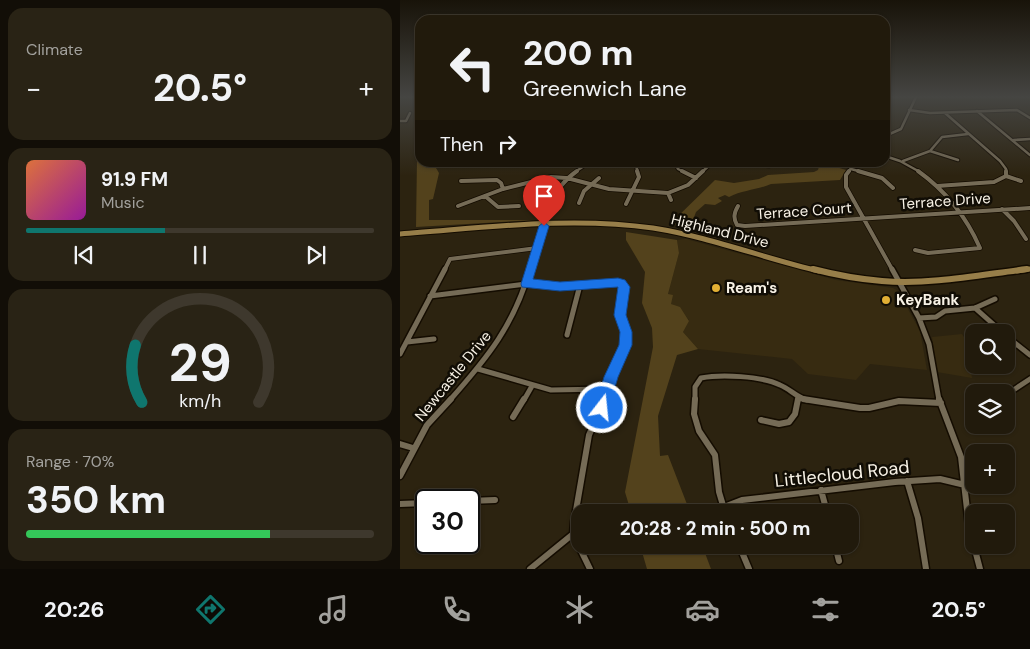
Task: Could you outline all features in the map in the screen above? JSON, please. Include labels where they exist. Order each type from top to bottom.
[{"type":"main road","name":"Highland Drive","points":[[400,234],[544,226],[610,225],[670,231],[834,274],[860,279],[899,282],[933,281],[1030,268]]},
{"type":"street","points":[[890,134],[900,129],[903,124]]},
{"type":"street","points":[[957,124],[1003,165],[1006,169],[1006,176]]},
{"type":"street","points":[[993,124],[1030,155]]},
{"type":"street","points":[[903,161],[930,151],[942,137],[968,134]]},
{"type":"street","points":[[1013,140],[1030,139]]},
{"type":"street","points":[[930,151],[958,160]]},
{"type":"street","points":[[890,157],[903,161],[922,172],[937,186],[970,226],[980,246],[979,249],[928,253],[915,250]]},
{"type":"street","name":"Newcastle Drive","points":[[400,476],[413,448],[427,425],[478,369],[510,325],[526,284],[554,197],[567,178],[583,167]]},
{"type":"street","points":[[626,204],[639,176],[636,167]]},
{"type":"street","points":[[677,167],[696,178]]},
{"type":"street","points":[[458,206],[503,189],[543,178],[567,178],[609,189],[668,193],[686,187],[708,167]]},
{"type":"street","points":[[893,188],[882,178],[851,169],[845,179],[846,188],[919,318],[929,344],[934,381],[961,457],[965,485]]},
{"type":"street","points":[[937,186],[994,182],[1006,176],[1021,181]]},
{"type":"street","points":[[580,203],[582,194],[599,178]]},
{"type":"street","points":[[461,181],[497,180],[501,182],[503,189]]},
{"type":"street","points":[[668,193],[671,200]]},
{"type":"street","points":[[485,196],[498,207],[520,206]]},
{"type":"street","name":"Terrace Court","points":[[738,206],[734,215],[737,225],[862,218]]},
{"type":"street","points":[[1002,208],[1018,225],[1026,239]]},
{"type":"street","name":"Terrace Drive","points":[[862,218],[1002,208],[1030,208]]},
{"type":"street","points":[[400,354],[450,259],[537,248]]},
{"type":"street","points":[[430,296],[540,283],[560,287],[621,283],[624,289],[620,315],[626,332],[625,345],[587,444],[577,504]]},
{"type":"street","points":[[567,335],[580,285]]},
{"type":"street","points":[[919,318],[936,316],[945,311],[974,308],[995,299]]},
{"type":"street","points":[[974,308],[993,324]]},
{"type":"street","points":[[406,342],[434,339]]},
{"type":"street","points":[[1015,343],[1030,355]]},
{"type":"street","points":[[478,369],[532,386],[562,391],[608,389]]},
{"type":"street","points":[[722,504],[719,492],[715,455],[699,431],[694,414],[697,382],[701,378],[711,376],[770,381],[782,386],[798,397],[865,409],[899,401],[941,403]]},
{"type":"street","points":[[1015,388],[1030,378]]},
{"type":"street","points":[[513,417],[532,386]]},
{"type":"street","points":[[761,420],[779,424],[789,422],[795,414],[798,397]]},
{"type":"street","points":[[400,444],[413,448]]},
{"type":"street","name":"Littlecloud Road","points":[[735,504],[742,500],[907,481],[940,479],[965,485]]},
{"type":"street","points":[[907,481],[918,518],[926,569]]},
{"type":"street","points":[[821,490],[824,504]]},
{"type":"street","points":[[966,494],[969,526],[980,569]]},
{"type":"street","points":[[480,501],[495,500]]},
{"type":"street","points":[[400,504],[415,503]]},
{"type":"street","points":[[530,569],[571,536]]},
{"type":"street","points":[[583,554],[590,569]]},
{"type":"street","points":[[743,554],[749,569]]},
{"type":"street","points":[[837,554],[839,560]]},
{"type":"shaded area","points":[[417,167],[435,167],[439,173],[433,199],[429,200],[429,220],[535,220],[416,227]]},
{"type":"shaded area","points":[[819,167],[836,167],[846,170],[840,180],[771,184],[729,197],[725,195],[718,198],[722,201],[715,205],[705,204],[696,212],[690,228],[669,225],[715,180],[734,183],[759,179],[768,175],[814,172]]},
{"type":"shaded area","points":[[626,232],[677,240],[679,253],[668,294],[673,295],[671,304],[680,307],[689,321],[683,332],[698,349],[677,355],[658,416],[660,456],[668,455],[687,504],[629,504],[625,492],[653,347],[652,328],[642,303],[645,272],[626,240]]},
{"type":"shaded area","points":[[686,239],[836,280],[893,288],[898,291],[920,331],[927,370],[870,364],[856,380],[808,374],[792,359],[698,349],[683,332],[689,320],[681,310],[671,304],[668,294],[679,253],[677,240]]},
{"type":"shaded area","points":[[962,334],[965,339],[965,374],[971,374],[972,378],[937,372],[932,337]]},
{"type":"shaded area","points":[[643,554],[705,554],[711,569],[647,569]]},
{"type":"place","name":"Ream's","points":[[716,288]]},
{"type":"place","name":"KeyBank","points":[[886,300]]},
{"type":"route","points":[[544,226],[526,284],[540,283],[560,287],[618,282],[624,287],[620,315],[626,332],[625,345],[611,377],[602,408]]}]
